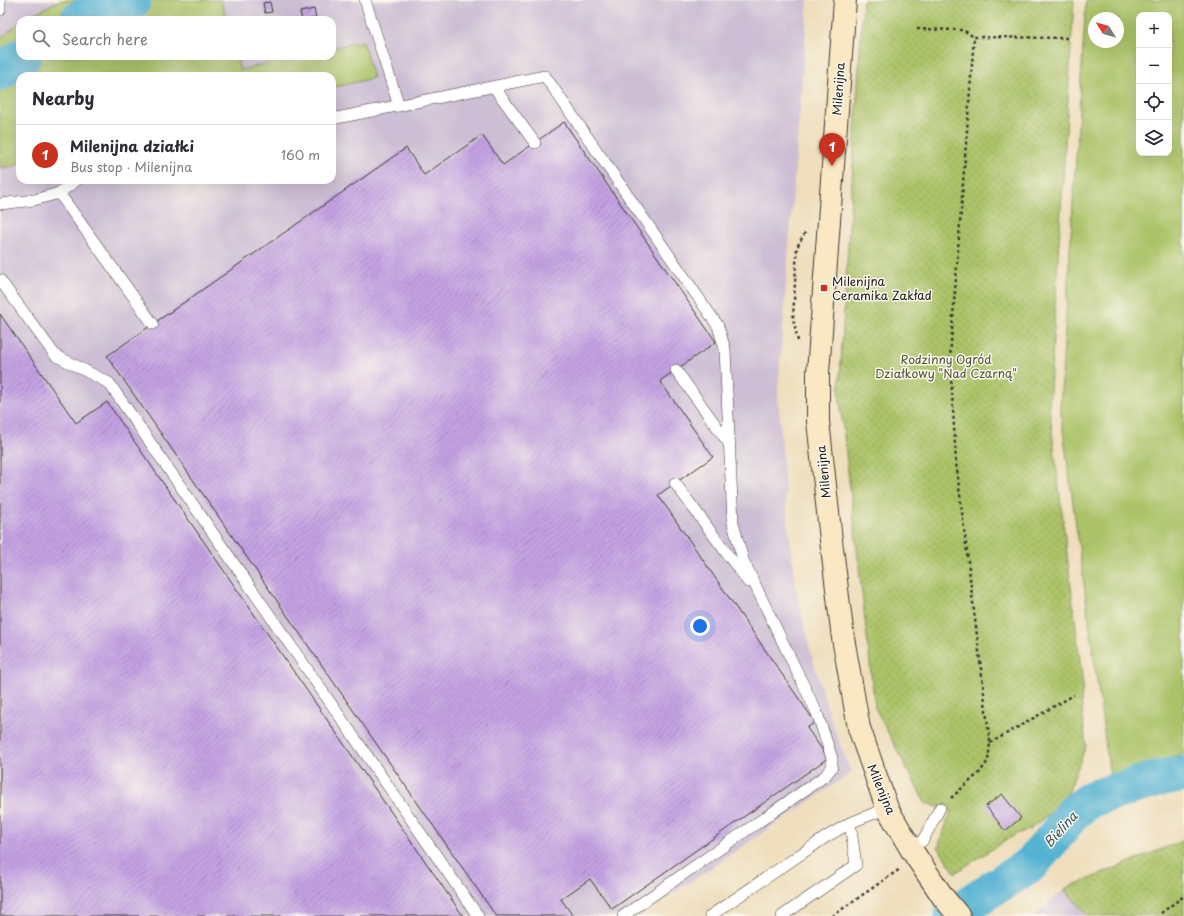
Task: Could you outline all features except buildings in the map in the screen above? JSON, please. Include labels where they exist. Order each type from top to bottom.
[{"type":"street","name":"Milenijna","points":[[844,0],[818,373],[818,421],[843,638],[859,728],[887,808],[908,857],[960,916]]},
{"type":"lane","points":[[0,0],[0,10]]},
{"type":"lane","points":[[365,0],[399,106]]},
{"type":"lane","points":[[336,118],[545,76],[718,326],[726,349],[733,523],[743,560],[817,713],[832,758],[832,767],[825,776],[623,916]]},
{"type":"lane","points":[[494,87],[535,142]]},
{"type":"lane","points":[[0,204],[34,200],[59,193],[71,184]]},
{"type":"lane","points":[[59,193],[153,324]]},
{"type":"lane","points":[[0,280],[55,356],[109,383],[478,916]]},
{"type":"lane","points":[[676,370],[730,445]]},
{"type":"lane","points":[[675,483],[765,605]]},
{"type":"lane","points":[[710,916],[826,837],[850,823],[887,808]]},
{"type":"lane","points":[[908,857],[923,840],[940,808]]},
{"type":"lane","points":[[782,916],[856,865],[850,823]]},
{"type":"path","points":[[916,29],[963,30],[974,37],[1067,38]]},
{"type":"path","points":[[940,808],[980,772],[988,761],[990,743],[956,462],[950,356],[974,37]]},
{"type":"path","points":[[990,743],[1074,695]]},
{"type":"path","points":[[832,916],[908,857]]},
{"type":"path","points":[[1161,913],[1184,896]]},
{"type":"shaded area","points":[[0,0],[808,0],[778,391],[786,506],[796,587],[811,653],[831,720],[851,773],[640,916],[0,916]]},
{"type":"shaded area","points":[[1064,889],[1088,916],[1035,916]]},
{"type":"green space","points":[[60,0],[221,0],[226,16],[30,16]]},
{"type":"green space","name":"Rodzinny Ogród Działkowy \"Nad Czarną\"","points":[[863,0],[1074,0],[1049,406],[1083,685],[1081,699],[1086,746],[1065,801],[1029,830],[1016,834],[955,873],[938,847],[951,811],[925,803],[875,708],[839,392]]},
{"type":"green space","points":[[1086,0],[1184,0],[1184,754],[1110,777],[1060,407]]},
{"type":"green space","points":[[16,25],[16,60],[237,60],[240,70],[282,60],[336,60],[336,47],[363,41],[373,78],[336,87],[336,72],[16,72],[16,166],[0,168],[0,39]]},
{"type":"green space","points":[[1184,840],[1184,916],[1088,916],[1064,889]]},
{"type":"waterway","points":[[84,16],[89,13],[133,0]]},
{"type":"waterway","points":[[0,72],[17,60]]},
{"type":"waterway","name":"Bielina","points":[[952,916],[1031,864],[1073,813],[1091,799],[1157,779],[1184,774]]},
{"type":"place","name":"Milenijna działki","points":[[832,166]]},
{"type":"place","name":"Milenijna Ceramika Zakład","points":[[824,288]]}]
